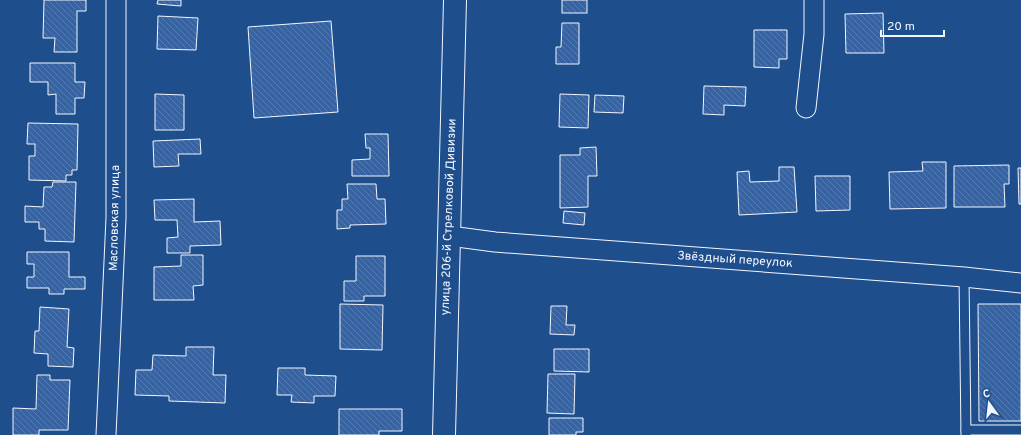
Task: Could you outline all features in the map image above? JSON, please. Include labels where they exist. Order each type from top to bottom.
[{"type":"main road","name":"улица 206-й Стрелковой Дивизии","points":[[444,435],[455,0]]},
{"type":"street","name":"Масловская улица","points":[[106,435],[116,218],[116,0]]},
{"type":"street","points":[[806,108],[814,34],[814,0]]},
{"type":"street","name":"Звёздный переулок","points":[[450,236],[495,242],[964,277],[1021,283]]},
{"type":"lane","points":[[964,277],[966,433],[1021,430]]},
{"type":"building","points":[[44,0],[86,0],[86,11],[77,11],[77,52],[54,52],[55,38],[43,38]]},
{"type":"building","points":[[158,0],[181,0],[181,6],[157,4]]},
{"type":"building","points":[[562,0],[587,0],[587,13],[562,13]]},
{"type":"building","points":[[883,13],[884,53],[846,53],[845,14]]},
{"type":"building","points":[[158,16],[198,18],[196,50],[157,49]]},
{"type":"building","points":[[331,21],[338,112],[254,118],[248,27]]},
{"type":"building","points":[[562,23],[579,23],[579,64],[556,64],[556,47],[561,47]]},
{"type":"building","points":[[754,30],[787,30],[787,59],[779,59],[779,68],[754,67]]},
{"type":"building","points":[[30,63],[75,63],[75,82],[85,82],[84,98],[75,98],[75,114],[56,114],[56,94],[48,95],[48,82],[30,82]]},
{"type":"building","points":[[704,86],[746,87],[745,106],[724,105],[724,115],[703,114]]},
{"type":"building","points":[[155,94],[184,95],[184,130],[155,130]]},
{"type":"building","points":[[560,94],[589,95],[588,128],[559,127]]},
{"type":"building","points":[[595,95],[624,96],[623,113],[594,112]]},
{"type":"building","points":[[28,123],[78,124],[77,170],[72,170],[72,175],[66,175],[66,181],[29,180],[29,156],[35,156],[35,144],[27,144]]},
{"type":"building","points":[[365,134],[388,134],[389,176],[352,176],[352,160],[370,159],[370,148],[366,148]]},
{"type":"building","points":[[200,139],[201,154],[178,154],[179,166],[154,167],[153,141]]},
{"type":"building","points":[[596,147],[597,176],[588,176],[588,207],[560,208],[560,155],[580,155],[580,148]]},
{"type":"building","points":[[922,162],[946,162],[946,208],[890,209],[889,172],[923,171]]},
{"type":"building","points":[[1009,165],[1009,184],[1004,184],[1005,207],[954,207],[954,166]]},
{"type":"building","points":[[779,167],[794,167],[797,212],[739,215],[737,172],[749,171],[750,182],[779,181]]},
{"type":"building","points":[[1018,168],[1021,168],[1021,204],[1019,204]]},
{"type":"building","points":[[815,176],[850,176],[850,210],[816,211]]},
{"type":"building","points":[[53,182],[76,182],[74,242],[45,241],[45,229],[39,229],[39,222],[25,222],[25,206],[43,207],[44,187],[52,187]]},
{"type":"building","points":[[347,184],[376,184],[377,199],[385,199],[386,224],[350,225],[350,228],[337,229],[337,210],[342,210],[342,199],[348,199]]},
{"type":"building","points":[[194,199],[194,222],[220,221],[221,245],[190,246],[190,253],[167,253],[167,238],[178,237],[177,220],[155,220],[154,200]]},
{"type":"building","points":[[564,211],[585,213],[584,225],[563,223]]},
{"type":"building","points":[[27,252],[69,252],[69,277],[85,277],[85,289],[64,289],[64,294],[49,294],[49,288],[27,288],[27,277],[34,277],[34,264],[27,264]]},
{"type":"building","points":[[181,255],[203,255],[203,285],[193,286],[194,300],[154,300],[154,267],[181,266]]},
{"type":"building","points":[[356,256],[385,256],[385,296],[364,296],[364,301],[344,301],[344,281],[356,281]]},
{"type":"building","points":[[340,304],[383,305],[382,350],[340,349]]},
{"type":"building","points":[[978,304],[1021,304],[1021,421],[979,421]]},
{"type":"building","points":[[551,306],[567,306],[566,325],[575,325],[574,335],[550,334]]},
{"type":"building","points":[[40,307],[69,309],[67,347],[74,348],[73,367],[48,366],[48,354],[34,353],[35,331],[39,331]]},
{"type":"building","points":[[186,347],[214,347],[213,375],[226,375],[225,403],[169,401],[169,396],[135,395],[136,370],[152,370],[153,355],[186,356]]},
{"type":"building","points":[[554,349],[589,349],[589,372],[554,371]]},
{"type":"building","points":[[278,368],[305,368],[305,375],[336,376],[335,396],[314,396],[314,403],[291,402],[292,395],[277,395]]},
{"type":"building","points":[[548,374],[575,374],[574,414],[547,413]]},
{"type":"building","points":[[37,375],[50,375],[50,380],[70,380],[68,430],[39,430],[39,435],[13,435],[13,408],[36,409]]},
{"type":"building","points":[[339,409],[402,409],[402,431],[379,431],[379,435],[339,435]]},
{"type":"building","points":[[549,418],[583,418],[583,432],[576,432],[576,435],[549,435]]}]
